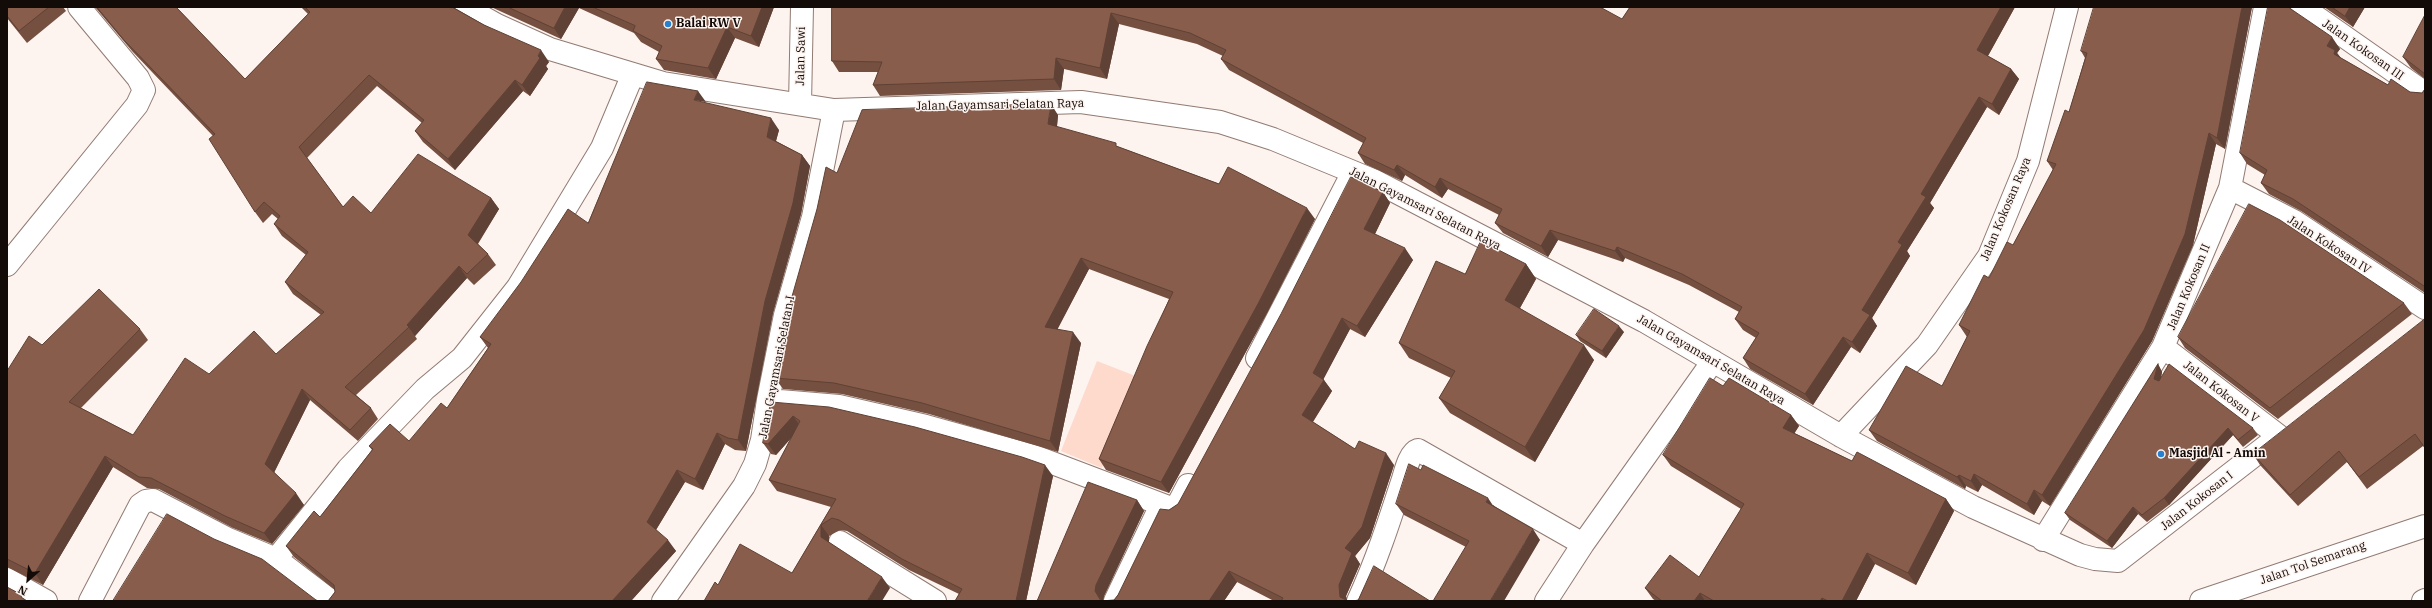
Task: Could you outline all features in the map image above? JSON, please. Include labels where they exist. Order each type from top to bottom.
[{"type":"main road","points":[[7,265],[137,105],[144,90],[138,78],[79,7]]},
{"type":"main road","name":"Jalan Gayamsari Selatan Raya","points":[[465,7],[497,25],[550,49],[663,83],[834,110],[1081,102],[1220,122],[1273,139],[1375,181],[1644,321],[1841,436],[1972,507],[2044,540],[2095,559],[2118,561]]},
{"type":"main road","name":"Jalan Sawi","points":[[800,104],[802,7]]},
{"type":"main road","name":"Jalan Kokosan Raya","points":[[1841,436],[1928,346],[1989,256],[2028,161],[2068,7]]},
{"type":"main road","name":"Jalan Kokosan II","points":[[2044,540],[2164,347],[2230,188],[2265,7]]},
{"type":"main road","name":"Jalan Kokosan III","points":[[2302,7],[2425,92]]},
{"type":"main road","points":[[276,559],[348,469],[425,388],[462,358],[518,288],[602,148],[633,74]]},
{"type":"main road","name":"Jalan Gayamsari Selatan I","points":[[663,601],[744,486],[762,440],[768,400],[785,315],[813,217],[834,110]]},
{"type":"main road","points":[[1249,373],[1353,172]]},
{"type":"main road","name":"Jalan Kokosan IV","points":[[2230,188],[2294,221],[2423,318]]},
{"type":"main road","name":"Jalan Kokosan V","points":[[2164,347],[2279,436]]},
{"type":"main road","points":[[1546,601],[1583,544],[1713,361]]},
{"type":"main road","points":[[768,400],[839,406],[926,426],[1034,456],[1175,509],[1199,466]]},
{"type":"main road","name":"Jalan Kokosan I","points":[[2118,561],[2297,422]]},
{"type":"main road","points":[[1358,601],[1379,550],[1407,467],[1414,453],[1418,450],[1583,544]]},
{"type":"main road","points":[[90,601],[140,505],[146,501],[161,503],[228,539],[276,559],[331,601]]},
{"type":"main road","points":[[1115,601],[1161,505]]},
{"type":"main road","name":"Jalan Tol Semarang","points":[[2201,601],[2425,526]]},
{"type":"main road","points":[[840,542],[935,601]]},
{"type":"main road","points":[[7,579],[46,601]]},
{"type":"shaded area","points":[[1097,361],[1138,377],[1102,468],[1061,451]]},
{"type":"building","points":[[7,7],[49,7],[19,31],[7,16]]},
{"type":"building","points":[[97,7],[176,7],[245,79],[310,12],[305,7],[452,7],[484,25],[541,50],[538,56],[540,58],[522,85],[515,80],[448,159],[415,131],[424,120],[369,75],[299,147],[343,207],[353,196],[371,213],[418,154],[491,198],[468,235],[488,254],[467,274],[459,266],[407,325],[409,327],[345,387],[371,408],[350,430],[302,389],[265,464],[296,493],[264,533],[225,516],[151,478],[139,477],[105,456],[35,573],[7,559],[7,371],[29,336],[42,345],[99,289],[140,329],[69,402],[133,435],[185,358],[209,374],[254,331],[276,354],[324,312],[285,282],[308,252],[274,224],[280,216],[264,202],[255,212],[209,139],[215,134],[124,40]]},
{"type":"building","points":[[508,7],[565,7],[554,28]]},
{"type":"building","points":[[593,7],[762,7],[751,36],[727,27],[708,68],[656,59],[662,46],[633,31],[635,26]]},
{"type":"building","points":[[832,7],[1600,7],[1622,19],[1630,7],[2001,7],[1977,50],[2011,69],[1992,104],[1979,97],[1921,194],[1926,197],[1898,242],[1902,245],[1862,310],[1870,315],[1852,342],[1843,337],[1805,394],[1743,358],[1759,333],[1735,319],[1742,307],[1682,274],[1617,247],[1615,251],[1550,230],[1541,246],[1495,223],[1502,209],[1440,178],[1435,187],[1397,165],[1394,170],[1358,153],[1366,138],[1221,59],[1226,50],[1190,33],[1111,13],[1100,68],[1056,58],[1054,79],[873,85],[882,62],[832,61]]},
{"type":"building","points":[[2094,7],[2242,7],[2217,138],[2209,133],[2185,234],[2144,330],[2042,495],[2034,490],[2027,504],[1974,474],[1971,481],[1959,475],[1957,477],[1869,430],[1906,366],[1942,386],[1970,331],[1959,325],[1984,275],[1989,278],[2007,242],[2013,245],[2056,164],[2047,161],[2065,110],[2069,112],[2087,53],[2081,51]]},
{"type":"building","points":[[2268,7],[2288,7],[2332,37],[2327,46],[2335,50],[2334,54],[2388,85],[2391,79],[2410,92],[2422,93],[2425,89],[2425,288],[2293,199],[2261,183],[2267,170],[2240,153]]},
{"type":"building","points":[[2332,7],[2350,7],[2345,16]]},
{"type":"building","points":[[2425,15],[2425,74],[2403,57]]},
{"type":"building","points":[[647,82],[698,91],[694,100],[771,118],[767,137],[802,155],[793,203],[765,301],[738,440],[728,438],[717,433],[695,479],[677,470],[647,522],[668,540],[612,601],[328,601],[335,592],[334,585],[286,546],[314,511],[320,517],[373,449],[369,446],[390,424],[409,441],[441,403],[447,408],[491,344],[480,337],[521,282],[568,209],[588,223]]},
{"type":"building","points":[[1051,104],[1048,124],[1116,143],[1116,146],[1219,184],[1228,167],[1307,208],[1259,302],[1161,482],[1099,459],[1147,346],[1173,292],[1081,258],[1045,327],[1073,332],[1050,441],[922,403],[834,383],[775,378],[789,307],[817,209],[826,167],[837,173],[862,110]]},
{"type":"building","points":[[1351,177],[1383,192],[1364,229],[1405,248],[1357,326],[1342,318],[1313,373],[1324,380],[1302,415],[1355,449],[1359,441],[1386,453],[1362,527],[1345,548],[1352,553],[1339,585],[1340,597],[1348,601],[1281,601],[1283,598],[1229,571],[1209,601],[1101,601],[1114,600],[1118,595],[1160,509],[1169,510],[1178,504],[1281,314]]},
{"type":"building","points":[[2249,204],[2280,220],[2404,303],[2270,408],[2178,337]]},
{"type":"building","points":[[1481,241],[1526,264],[1505,300],[1584,345],[1525,447],[1439,398],[1455,371],[1399,343],[1436,261],[1465,274]]},
{"type":"building","points":[[1594,309],[1619,326],[1602,351],[1576,335]]},
{"type":"building","points":[[2425,319],[2425,448],[2415,434],[2359,477],[2339,451],[2290,495],[2253,454]]},
{"type":"building","name":"Masjid Al - Amin","points":[[2158,364],[2154,379],[2159,381],[2169,364],[2253,428],[2238,440],[2228,428],[2164,498],[2142,515],[2133,507],[2107,541],[2065,513]]},
{"type":"building","points":[[1710,378],[1723,386],[1729,378],[1791,415],[1783,428],[1852,461],[1857,452],[1946,499],[1908,573],[1867,553],[1842,601],[1828,601],[1822,598],[1820,601],[1714,601],[1700,593],[1694,601],[1662,601],[1645,588],[1670,555],[1699,577],[1744,504],[1663,455]]},
{"type":"building","points":[[771,402],[829,407],[915,427],[1022,457],[1045,465],[1016,601],[955,601],[962,589],[902,559],[839,520],[832,518],[821,525],[821,537],[882,577],[867,601],[704,601],[715,582],[718,585],[740,544],[792,573],[836,499],[769,480],[800,421],[793,416],[768,444],[763,443]]},
{"type":"building","points":[[1409,464],[1421,470],[1423,465],[1488,498],[1486,502],[1533,529],[1490,601],[1433,601],[1469,541],[1396,504]]},
{"type":"building","points":[[1088,482],[1137,500],[1096,585],[1095,591],[1101,601],[1037,601]]},
{"type":"building","points":[[167,514],[214,539],[262,559],[319,601],[113,601]]},
{"type":"building","points":[[1374,566],[1430,601],[1354,601],[1358,600]]},
{"type":"building","points":[[7,587],[22,595],[21,597],[27,601],[7,601]]},
{"type":"place","name":"Balai RW V","points":[[668,24]]},
{"type":"place","name":"Masjid Al - Amin","points":[[2161,454]]}]
